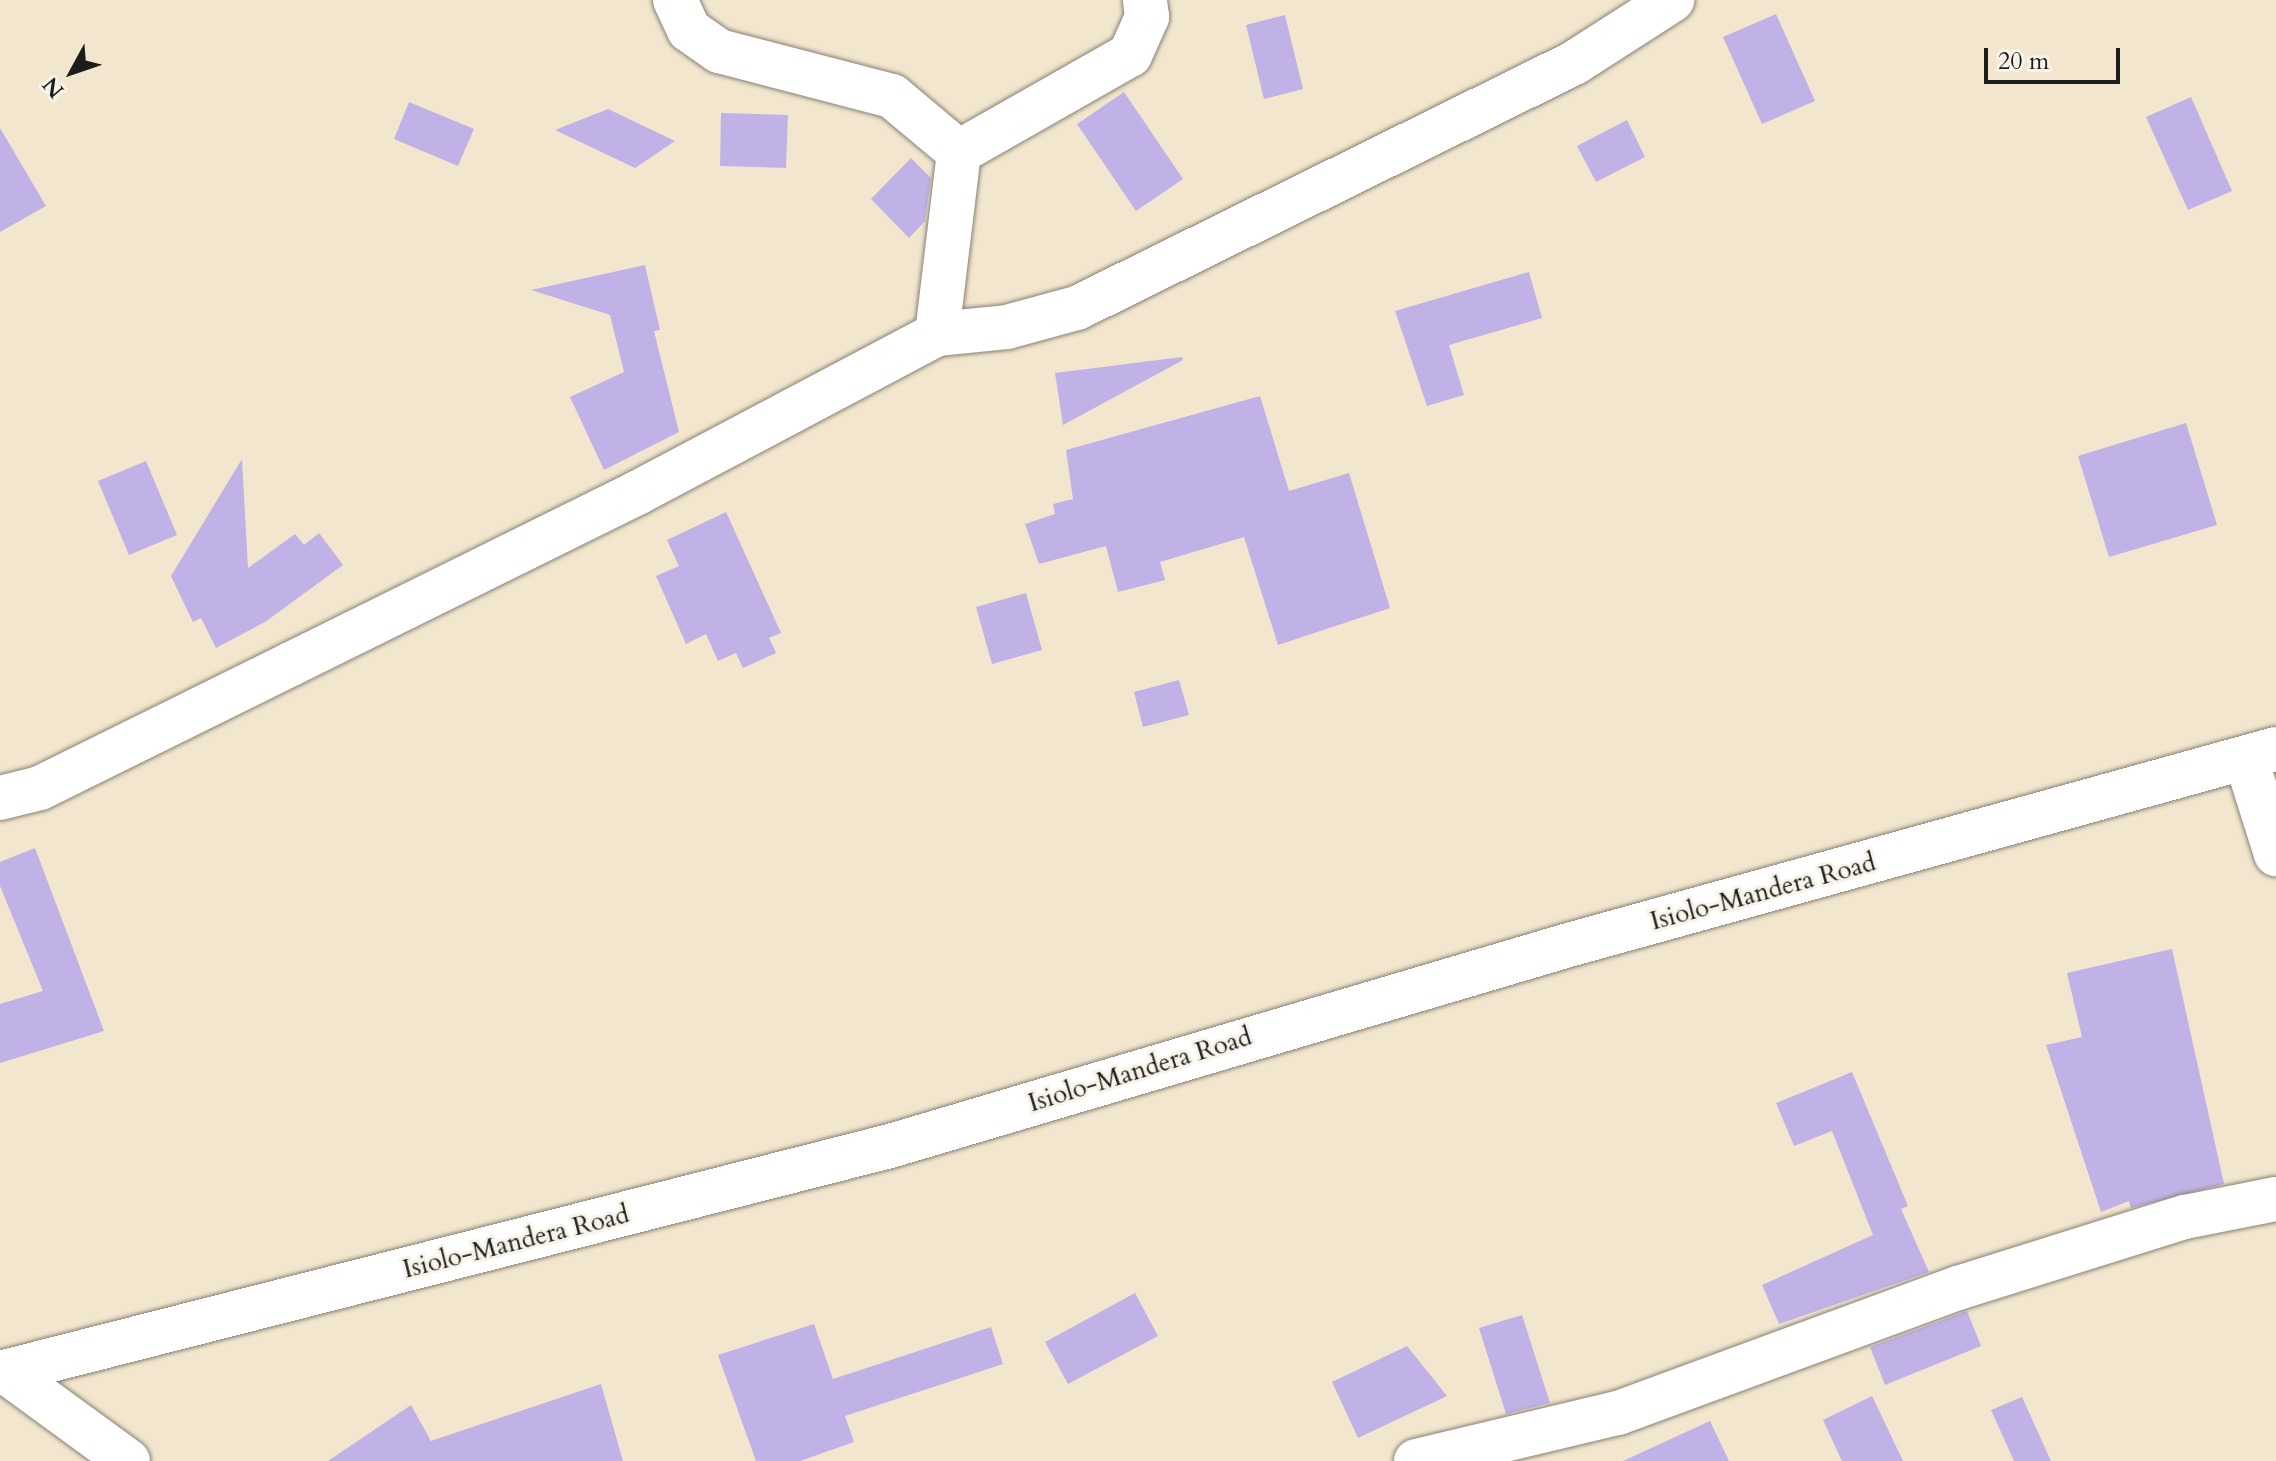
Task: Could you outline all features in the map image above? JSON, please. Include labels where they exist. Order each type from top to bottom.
[{"type":"main road","points":[[675,0],[689,30],[719,51],[892,96],[959,152]]},
{"type":"main road","points":[[959,152],[1130,55],[1147,17],[1145,0]]},
{"type":"main road","points":[[0,798],[40,788],[637,493],[937,334],[1007,327],[1077,308],[1574,63],[1672,0]]},
{"type":"main road","points":[[937,334],[959,152]]},
{"type":"main road","points":[[2261,754],[2276,854]]},
{"type":"main road","name":"Isiolo-Mandera Road","points":[[3,1373],[890,1146],[1565,946],[2261,754]]},
{"type":"main road","points":[[1416,1461],[1618,1413],[1958,1288],[2185,1217],[2276,1199]]},
{"type":"main road","points":[[3,1373],[128,1461]]},
{"type":"building","points":[[1776,14],[1815,101],[1762,124],[1723,37]]},
{"type":"building","points":[[1285,15],[1303,89],[1264,99],[1246,25]]},
{"type":"building","points":[[1124,92],[1183,179],[1136,211],[1077,124]]},
{"type":"building","points":[[2191,97],[2232,191],[2188,210],[2146,117]]},
{"type":"building","points":[[409,102],[474,129],[458,166],[394,139]]},
{"type":"building","points":[[608,109],[675,141],[635,168],[555,130]]},
{"type":"building","points":[[721,113],[788,115],[786,168],[720,166]]},
{"type":"building","points":[[1627,120],[1645,157],[1596,182],[1577,146]]},
{"type":"building","points":[[0,128],[46,206],[0,232]]},
{"type":"building","points":[[911,158],[931,178],[925,221],[909,238],[871,199]]},
{"type":"building","points":[[645,265],[660,330],[654,331],[679,432],[604,470],[570,397],[624,372],[610,315],[531,290]]},
{"type":"building","points":[[1529,272],[1542,318],[1449,345],[1464,395],[1427,406],[1395,311]]},
{"type":"building","points":[[1182,357],[1183,360],[1063,425],[1055,373]]},
{"type":"building","points":[[1260,396],[1289,491],[1349,473],[1390,608],[1278,645],[1244,537],[1160,562],[1165,580],[1118,592],[1106,546],[1039,564],[1025,524],[1055,514],[1053,504],[1073,499],[1066,450]]},
{"type":"building","points":[[2186,423],[2217,525],[2109,557],[2078,456]]},
{"type":"building","points":[[242,459],[248,568],[295,534],[304,545],[319,533],[343,565],[265,622],[216,648],[201,618],[193,622],[171,576]]},
{"type":"building","points":[[146,461],[177,535],[129,555],[98,481]]},
{"type":"building","points":[[726,512],[781,633],[769,638],[776,653],[743,668],[736,653],[718,661],[706,634],[686,644],[656,576],[679,566],[667,540]]},
{"type":"building","points":[[1026,593],[1042,650],[992,664],[976,607]]},
{"type":"building","points":[[1179,680],[1189,715],[1143,727],[1134,692]]},
{"type":"building","points":[[35,848],[104,1031],[0,1063],[0,1004],[43,991],[0,886],[0,862]]},
{"type":"building","points":[[2172,949],[2224,1184],[2131,1208],[2129,1201],[2101,1212],[2046,1045],[2082,1037],[2067,973]]},
{"type":"building","points":[[1852,1072],[1908,1206],[1901,1209],[1929,1272],[1779,1324],[1762,1285],[1873,1235],[1832,1131],[1794,1146],[1776,1103]]},
{"type":"building","points":[[1135,1293],[1158,1336],[1068,1384],[1045,1342]]},
{"type":"building","points":[[1967,1311],[1981,1346],[1885,1385],[1870,1347]]},
{"type":"building","points":[[1522,1315],[1550,1403],[1506,1414],[1479,1328]]},
{"type":"building","points":[[814,1324],[833,1379],[991,1327],[1003,1364],[845,1416],[854,1442],[800,1461],[756,1461],[718,1355]]},
{"type":"building","points":[[1407,1346],[1447,1396],[1358,1438],[1332,1382]]},
{"type":"building","points":[[601,1384],[623,1461],[328,1461],[411,1405],[431,1441]]},
{"type":"building","points":[[1872,1396],[1903,1461],[1842,1461],[1823,1420]]},
{"type":"building","points":[[2022,1397],[2051,1461],[2014,1461],[1991,1410]]},
{"type":"building","points":[[1710,1421],[1729,1461],[1623,1461]]}]
